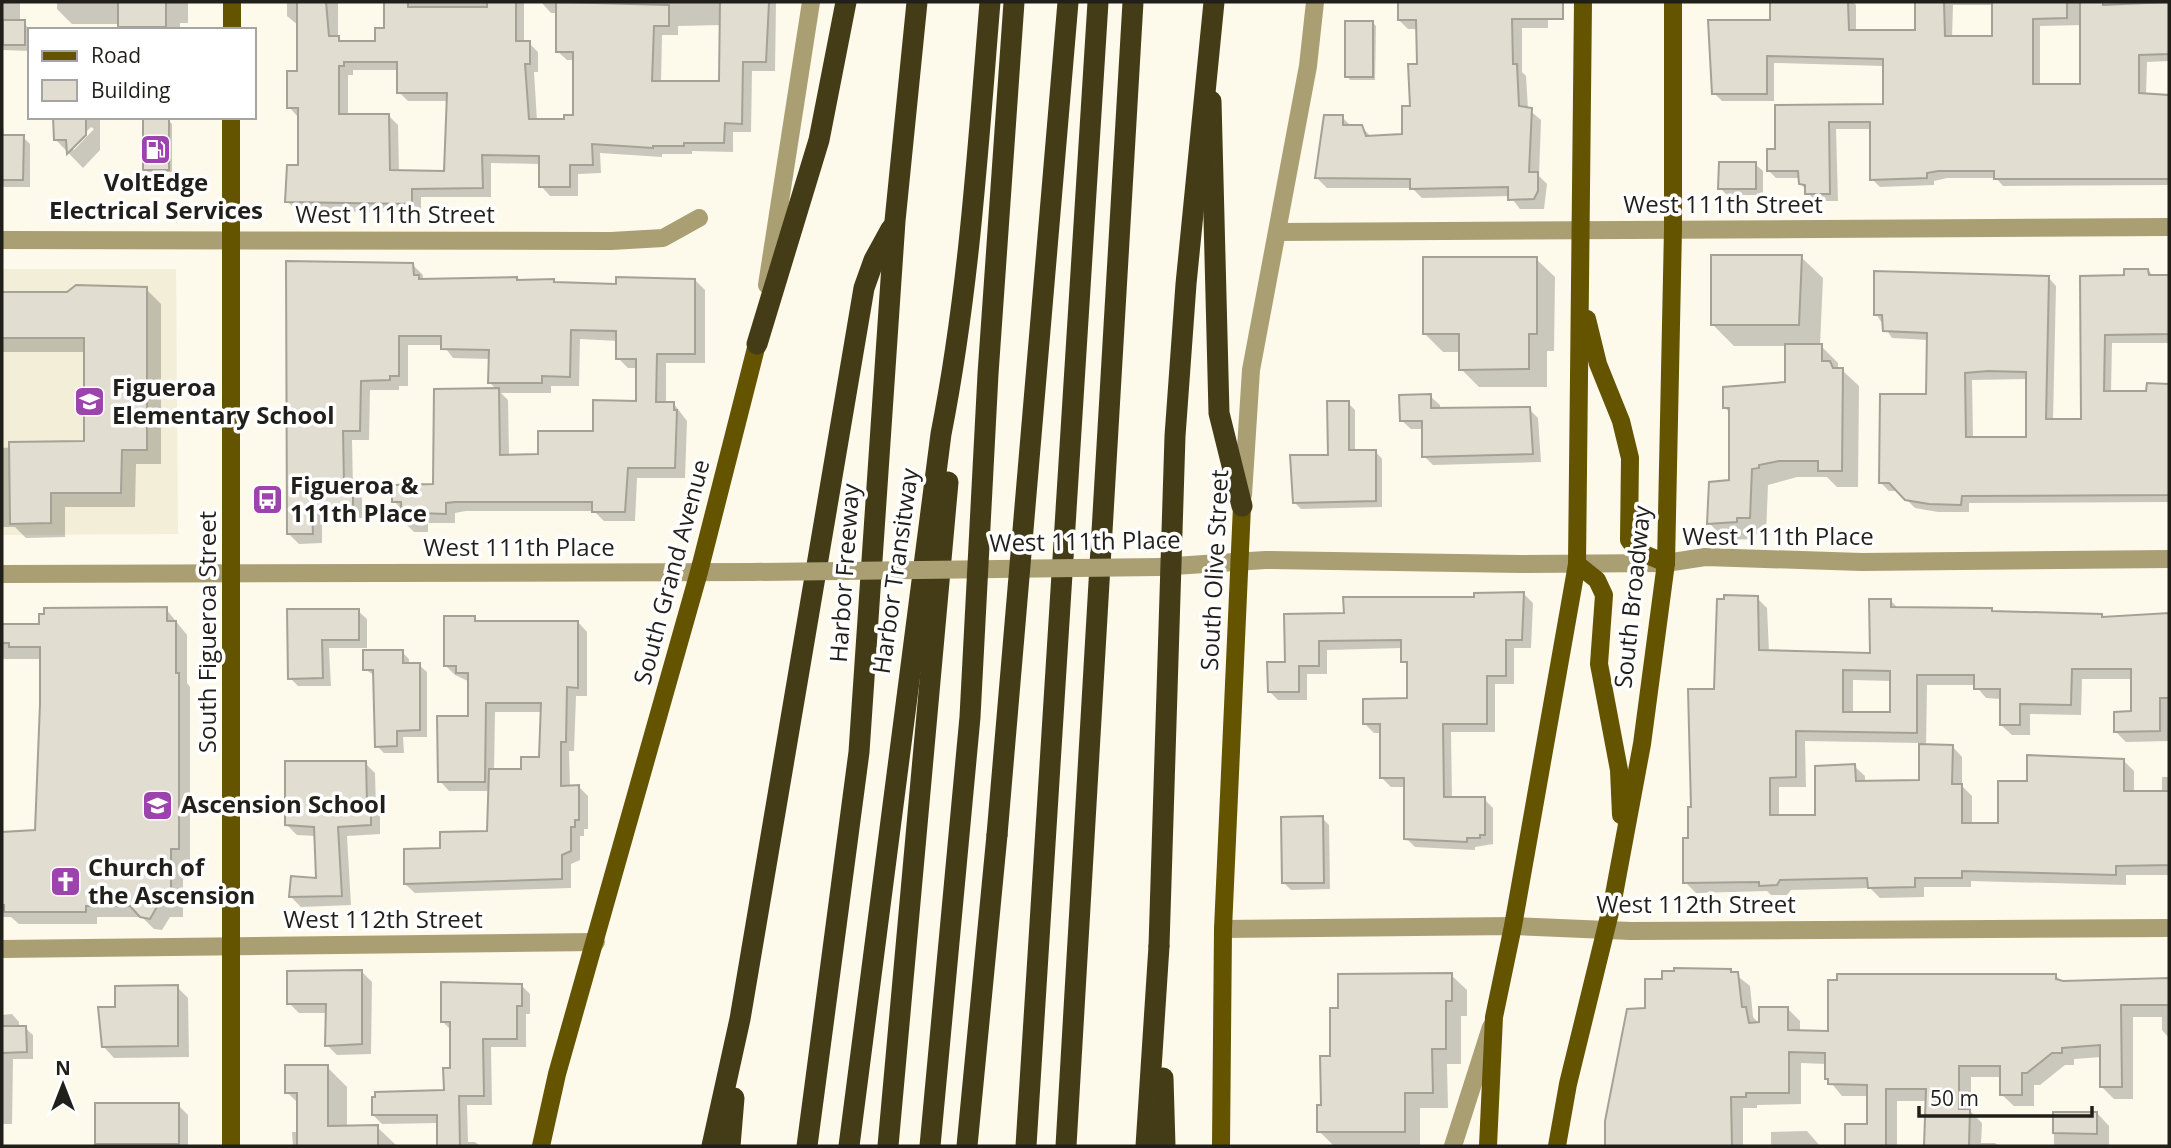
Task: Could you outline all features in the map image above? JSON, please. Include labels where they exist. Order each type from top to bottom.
[{"type":"highway","points":[[757,344],[818,140],[846,2]]},
{"type":"highway","name":"Harbor Freeway","points":[[807,1146],[859,752],[895,221],[917,2]]},
{"type":"highway","name":"Harbor Transitway","points":[[849,1146],[862,1024],[941,434],[957,354],[973,212],[990,2]]},
{"type":"highway","points":[[930,1146],[970,718],[988,374],[1014,2]]},
{"type":"highway","points":[[967,1146],[997,835],[1069,2]]},
{"type":"highway","points":[[1026,1146],[1098,2]]},
{"type":"highway","points":[[1066,1146],[1133,2]]},
{"type":"highway","points":[[1211,2],[1219,413],[1242,506]]},
{"type":"highway","points":[[1146,1146],[1159,946],[1175,436],[1211,2]]},
{"type":"highway","points":[[712,1146],[740,1019],[864,288],[874,260],[895,221]]},
{"type":"highway","points":[[888,1146],[952,439],[957,354]]},
{"type":"highway","points":[[979,1146],[997,835]]},
{"type":"highway","points":[[1159,946],[1165,1146]]},
{"type":"highway","points":[[730,1146],[740,1019]]},
{"type":"main road","points":[[232,2],[232,28]]},
{"type":"main road","points":[[1488,1146],[1494,1017],[1513,926],[1577,564],[1583,2]]},
{"type":"main road","name":"South Broadway","points":[[1557,1146],[1568,1084],[1607,931],[1623,847],[1642,744],[1666,563],[1674,229],[1673,2]]},
{"type":"main road","name":"South Figueroa Street","points":[[231,119],[231,1146]]},
{"type":"main road","points":[[1581,293],[1598,364],[1621,421],[1630,458],[1629,540],[1637,551],[1666,563]]},
{"type":"main road","name":"South Grand Avenue","points":[[541,1146],[557,1074],[699,572],[757,344]]},
{"type":"main road","name":"South Olive Street","points":[[1221,1146],[1223,929],[1242,506]]},
{"type":"main road","points":[[1577,564],[1597,580],[1604,595],[1599,664],[1619,770],[1623,847]]},
{"type":"street","name":"South Grand Avenue","points":[[757,344],[811,2]]},
{"type":"street","name":"South Olive Street","points":[[1242,506],[1251,370],[1308,66],[1315,2]]},
{"type":"street","name":"West 111th Street","points":[[2,240],[611,241],[663,238],[699,218]]},
{"type":"street","name":"West 111th Street","points":[[1278,232],[2169,227]]},
{"type":"street","name":"West 111th Place","points":[[2,574],[752,572],[1159,567],[1238,561],[1577,564],[1666,563],[1705,557],[1862,562],[2169,559]]},
{"type":"street","name":"West 112th Street","points":[[1223,929],[1513,926],[1607,931],[2169,928]]},
{"type":"street","name":"West 112th Street","points":[[2,949],[596,942]]},
{"type":"street","points":[[1453,1146],[1494,1017]]},
{"type":"shaded area","name":"Figueroa Elementary School","points":[[2,269],[176,269],[178,534],[2,535]]},
{"type":"building","points":[[118,2],[166,2],[166,27],[118,27]]},
{"type":"building","points":[[297,2],[326,2],[329,36],[339,36],[339,41],[375,41],[375,28],[384,28],[384,2],[408,2],[408,7],[487,7],[487,2],[516,2],[516,41],[530,41],[530,64],[525,64],[529,119],[564,119],[564,115],[573,115],[573,52],[556,52],[556,2],[669,5],[669,26],[654,26],[652,81],[719,81],[720,2],[769,2],[766,62],[743,62],[742,124],[725,123],[724,143],[684,143],[684,146],[653,148],[592,144],[593,165],[570,165],[570,187],[539,187],[539,156],[482,155],[483,188],[412,189],[412,204],[285,202],[287,165],[298,165],[298,108],[287,108],[287,71],[297,71]],"holes":[[[344,62],[397,62],[397,93],[447,93],[444,171],[390,170],[389,114],[339,114],[339,66],[344,66]]]},
{"type":"building","points":[[1398,2],[1563,2],[1563,19],[1512,19],[1513,64],[1517,64],[1519,106],[1532,108],[1529,172],[1538,172],[1538,191],[1534,199],[1508,200],[1508,187],[1410,189],[1410,179],[1315,178],[1324,115],[1343,115],[1343,125],[1362,125],[1366,136],[1402,134],[1402,106],[1410,106],[1408,64],[1417,64],[1416,20],[1398,20]]},
{"type":"building","points":[[1770,2],[1848,2],[1849,30],[1915,30],[1915,2],[1944,2],[1945,36],[1992,36],[1992,2],[2067,2],[2067,18],[2033,19],[2033,84],[2080,84],[2080,2],[2103,2],[2103,5],[2169,2],[2169,54],[2139,55],[2139,93],[2169,95],[2169,179],[1994,179],[1994,171],[1938,171],[1927,173],[1927,178],[1870,180],[1870,122],[1829,122],[1830,194],[1805,194],[1805,185],[1799,184],[1798,171],[1767,171],[1767,149],[1775,149],[1775,105],[1883,104],[1883,59],[1767,56],[1767,94],[1712,94],[1708,20],[1770,20]]},
{"type":"building","points":[[3,20],[25,20],[25,45],[3,45]]},
{"type":"building","points":[[1345,21],[1373,21],[1373,77],[1345,77]]},
{"type":"building","points":[[53,119],[86,119],[86,135],[67,154],[66,140],[54,140]]},
{"type":"building","points":[[143,119],[169,119],[169,170],[143,170]]},
{"type":"building","points":[[2,135],[24,135],[23,180],[2,180]]},
{"type":"building","points":[[1719,162],[1756,162],[1756,189],[1718,189]]},
{"type":"building","points":[[1711,255],[1802,255],[1799,325],[1711,325]]},
{"type":"building","points":[[1423,257],[1537,257],[1537,334],[1529,334],[1529,369],[1459,370],[1459,334],[1423,334]]},
{"type":"building","points":[[286,261],[413,263],[414,275],[419,275],[419,279],[517,277],[517,280],[554,279],[554,282],[616,284],[616,277],[695,279],[695,354],[657,354],[656,402],[674,402],[674,410],[677,410],[675,468],[628,468],[625,512],[592,512],[592,502],[455,502],[446,503],[446,514],[419,513],[419,522],[402,523],[401,502],[392,502],[392,485],[433,484],[434,389],[499,388],[500,455],[538,454],[538,431],[593,431],[593,400],[636,401],[636,359],[616,359],[616,331],[571,330],[570,377],[542,376],[542,383],[488,383],[489,350],[441,349],[441,336],[399,336],[399,376],[390,376],[390,380],[361,381],[360,431],[343,431],[344,485],[353,486],[353,509],[312,509],[313,534],[287,534]]},
{"type":"building","points":[[2124,269],[2148,269],[2149,275],[2169,275],[2169,334],[2105,335],[2104,391],[2146,391],[2147,383],[2169,384],[2169,495],[1962,496],[1961,505],[1929,504],[1905,500],[1889,483],[1879,483],[1880,394],[1926,394],[1927,333],[1883,331],[1882,315],[1874,315],[1874,271],[2049,276],[2046,419],[2081,419],[2080,276],[2124,275]],"holes":[[[2026,372],[2026,437],[1966,437],[1965,373]]]},
{"type":"building","points":[[76,285],[147,287],[147,450],[122,450],[121,493],[51,493],[51,523],[10,524],[9,442],[84,441],[84,338],[2,338],[2,292],[67,292]]},
{"type":"building","points":[[1785,344],[1822,344],[1822,361],[1830,361],[1833,368],[1843,368],[1842,471],[1818,471],[1818,461],[1779,461],[1759,465],[1759,468],[1752,469],[1750,518],[1737,518],[1737,522],[1707,524],[1709,482],[1729,480],[1729,408],[1723,408],[1723,387],[1785,382]]},
{"type":"building","points":[[1431,394],[1431,408],[1530,407],[1533,454],[1422,457],[1422,421],[1400,421],[1399,395]]},
{"type":"building","points":[[1327,401],[1349,401],[1349,450],[1376,450],[1376,501],[1293,503],[1290,455],[1328,455]]},
{"type":"building","points":[[1524,592],[1522,640],[1506,640],[1506,676],[1487,676],[1487,724],[1443,724],[1444,797],[1485,797],[1485,835],[1480,835],[1480,838],[1467,838],[1467,842],[1404,839],[1404,778],[1380,778],[1380,724],[1363,724],[1363,699],[1407,698],[1407,662],[1401,662],[1401,640],[1319,641],[1319,666],[1299,666],[1299,692],[1268,692],[1267,662],[1285,662],[1284,614],[1344,613],[1343,597],[1474,597],[1474,593]]},
{"type":"building","points":[[1724,595],[1758,596],[1759,650],[1870,653],[1869,599],[1891,599],[1891,607],[1992,608],[1992,611],[2102,614],[2102,617],[2169,613],[2169,698],[2160,698],[2160,731],[2114,732],[2114,712],[2131,711],[2131,669],[2072,669],[2071,705],[2020,704],[2020,725],[2000,725],[2000,689],[1974,689],[1974,675],[1917,675],[1917,733],[1796,731],[1796,777],[1770,778],[1770,815],[1815,815],[1815,766],[1855,764],[1856,781],[1919,780],[1919,744],[1953,745],[1952,784],[1962,784],[1962,823],[1998,823],[1998,781],[2027,781],[2027,755],[2124,759],[2124,791],[2169,791],[2169,865],[2116,866],[2116,875],[1962,871],[1962,878],[1915,878],[1915,887],[1868,888],[1867,878],[1780,880],[1777,885],[1759,886],[1759,882],[1683,883],[1683,838],[1688,838],[1688,807],[1691,807],[1688,689],[1714,689],[1717,599],[1724,599]],"holes":[[[1843,670],[1890,671],[1890,712],[1843,712]]]},
{"type":"building","points":[[167,607],[167,621],[176,621],[176,673],[179,673],[179,849],[171,849],[171,905],[158,905],[150,919],[140,917],[130,906],[86,906],[86,912],[4,912],[2,832],[35,830],[40,647],[9,647],[9,643],[2,643],[2,624],[39,624],[39,614],[44,614],[44,608]]},
{"type":"building","points":[[287,609],[359,609],[359,640],[322,640],[323,678],[288,679]]},
{"type":"building","points":[[444,616],[475,616],[475,621],[578,621],[578,688],[567,687],[566,742],[561,742],[561,786],[579,785],[579,820],[575,820],[575,827],[571,827],[571,851],[562,855],[562,879],[404,884],[404,849],[440,848],[440,832],[487,831],[489,769],[521,769],[521,757],[539,757],[541,703],[486,703],[485,782],[438,782],[437,716],[468,716],[468,673],[456,673],[456,666],[444,666]]},
{"type":"building","points":[[363,650],[403,650],[403,663],[420,663],[420,730],[397,731],[397,746],[375,747],[373,670],[363,670]]},
{"type":"building","points":[[285,761],[366,761],[367,803],[371,803],[371,825],[338,827],[342,896],[289,897],[291,876],[316,878],[314,827],[285,825]]},
{"type":"building","points":[[1323,816],[1324,883],[1282,883],[1281,817]]},
{"type":"building","points":[[1674,968],[1731,969],[1731,972],[1738,972],[1742,1007],[1746,1007],[1749,1023],[1759,1022],[1759,1007],[1788,1007],[1788,1030],[1828,1031],[1828,980],[1837,980],[1837,974],[2056,974],[2056,979],[2063,981],[2169,978],[2169,1005],[2121,1005],[2122,1087],[2100,1087],[2100,1045],[2062,1048],[2062,1053],[2052,1053],[2027,1073],[2022,1073],[2022,1095],[2000,1095],[2000,1066],[1959,1066],[1959,1109],[1970,1109],[1969,1146],[1924,1146],[1926,1089],[1886,1089],[1886,1146],[1845,1146],[1845,1124],[1867,1124],[1867,1085],[1828,1084],[1828,1079],[1825,1079],[1825,1053],[1789,1052],[1789,1093],[1746,1093],[1746,1097],[1731,1097],[1732,1146],[1605,1146],[1605,1121],[1627,1009],[1645,1008],[1645,979],[1662,979],[1662,971],[1674,971]]},
{"type":"building","points":[[362,970],[362,1044],[325,1046],[326,1004],[287,1004],[287,971]]},
{"type":"building","points":[[1452,973],[1452,1001],[1446,1001],[1446,1049],[1432,1049],[1433,1093],[1405,1093],[1405,1132],[1317,1132],[1317,1105],[1321,1105],[1320,1056],[1330,1056],[1330,1008],[1338,1008],[1338,974]]},
{"type":"building","points":[[441,982],[522,984],[522,1006],[517,1006],[517,1039],[483,1039],[484,1096],[459,1096],[460,1146],[437,1146],[437,1115],[372,1115],[372,1097],[375,1097],[375,1092],[444,1090],[443,1068],[450,1068],[450,1022],[441,1022]]},
{"type":"building","points":[[178,985],[178,1046],[102,1047],[98,1007],[115,1007],[115,986]]},
{"type":"building","points":[[2,1026],[26,1026],[27,1052],[2,1053]]},
{"type":"building","points":[[285,1065],[328,1065],[328,1126],[378,1125],[378,1146],[297,1146],[297,1093],[285,1093]]},
{"type":"building","points":[[95,1103],[179,1103],[179,1144],[95,1144]]},
{"type":"building","points":[[2053,1112],[2097,1112],[2097,1134],[2053,1133]]},
{"type":"place","name":"VoltEdge Electrical Services","points":[[156,149]]},
{"type":"place","name":"Figueroa Elementary School","points":[[89,402]]},
{"type":"place","name":"Figueroa & 111th Place","points":[[267,500]]},
{"type":"place","name":"Ascension School","points":[[158,805]]},
{"type":"place","name":"Church of the Ascension","points":[[65,882]]}]
